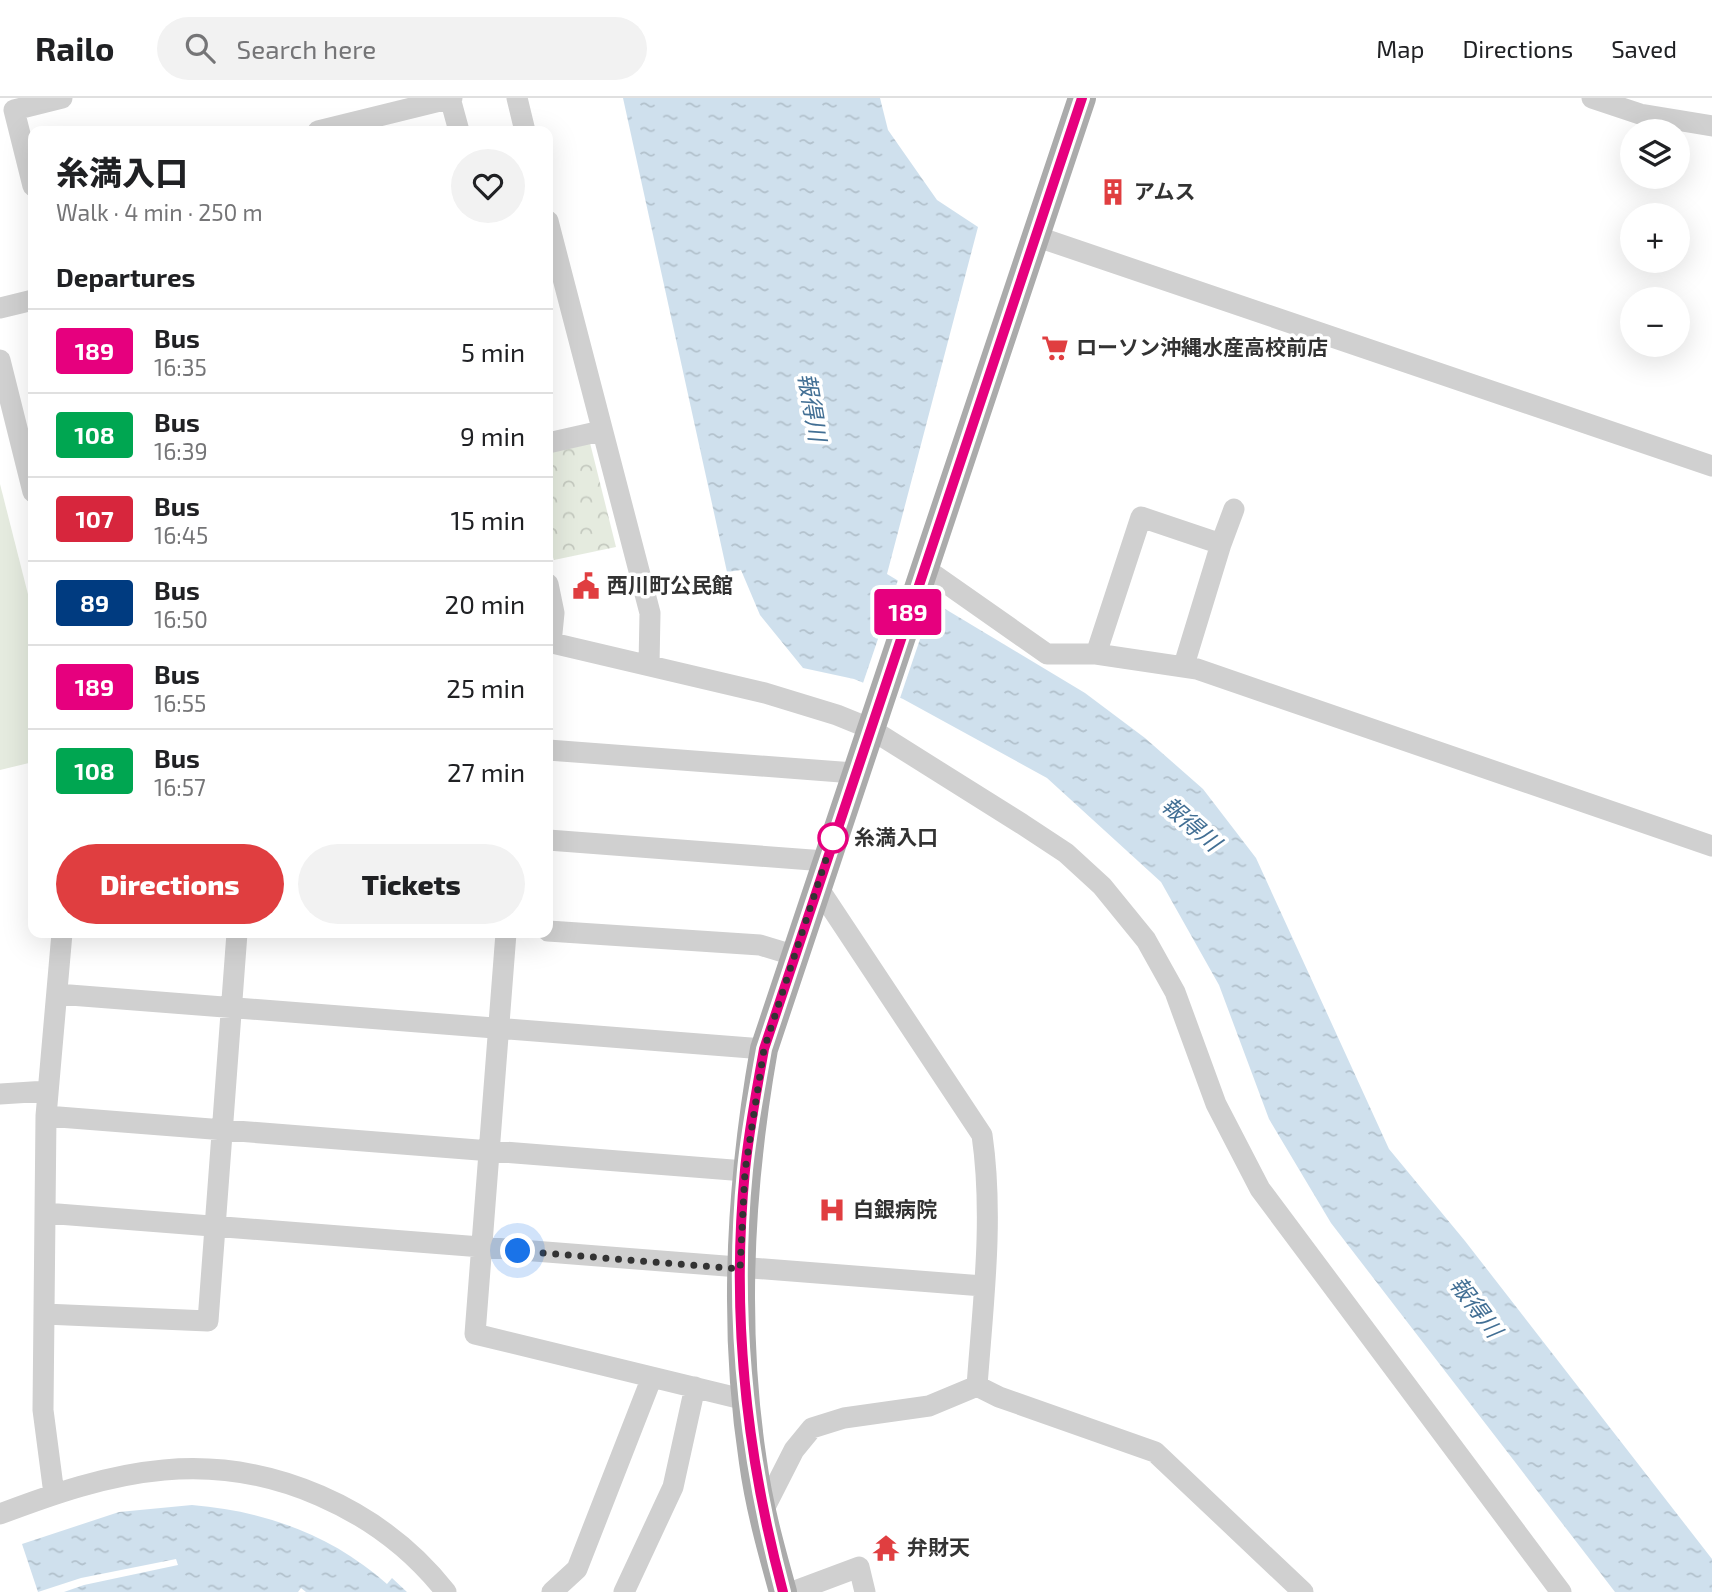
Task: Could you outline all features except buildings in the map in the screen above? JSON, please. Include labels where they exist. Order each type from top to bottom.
[{"type":"main road","points":[[783,1592],[762,1513],[746,1400],[740,1269],[745,1171],[764,1049],[793,955],[1082,98]]},
{"type":"street","points":[[28,166],[14,110],[62,98]]},
{"type":"street","points":[[338,126],[451,98],[458,126]]},
{"type":"street","points":[[517,98],[524,126]]},
{"type":"street","points":[[1592,98],[1640,114],[1712,126]]},
{"type":"street","points":[[1035,236],[1712,466]]},
{"type":"street","points":[[553,264],[650,612],[649,665]]},
{"type":"street","points":[[0,308],[28,301]]},
{"type":"street","points":[[0,360],[28,472]]},
{"type":"street","points":[[553,442],[601,431]]},
{"type":"street","points":[[1184,665],[1234,509]]},
{"type":"street","points":[[1096,654],[1141,517],[1221,544]]},
{"type":"street","points":[[921,574],[1047,654],[1096,654],[1184,665],[1712,846]]},
{"type":"street","points":[[553,643],[792,701],[869,728],[1066,853],[1102,886],[1146,940],[1175,992],[1216,1104],[1260,1189],[1561,1592]]},
{"type":"street","points":[[553,750],[855,773]]},
{"type":"street","points":[[553,841],[821,874],[982,1135],[988,1170],[977,1387]]},
{"type":"street","points":[[553,931],[760,945],[793,955]]},
{"type":"street","points":[[54,1494],[43,1410],[46,1116],[62,938]]},
{"type":"street","points":[[44,1314],[208,1321],[237,938]]},
{"type":"street","points":[[506,938],[475,1334],[746,1400]]},
{"type":"street","points":[[57,994],[764,1049]]},
{"type":"street","points":[[0,1094],[47,1091]]},
{"type":"street","points":[[46,1116],[745,1171]]},
{"type":"street","points":[[45,1213],[983,1286]]},
{"type":"street","points":[[561,1591],[577,1569],[652,1377]]},
{"type":"street","points":[[624,1592],[673,1487],[695,1387]]},
{"type":"street","points":[[762,1513],[794,1450],[812,1428],[844,1418],[929,1406],[977,1387],[1155,1452],[1303,1592]]},
{"type":"street","points":[[0,1514],[103,1480],[163,1470],[219,1469],[265,1476],[303,1488],[362,1517],[415,1560],[446,1592]]},
{"type":"street","points":[[792,1592],[859,1567],[865,1592]]},
{"type":"green space","points":[[590,443],[616,547],[554,560],[553,452]]},
{"type":"green space","points":[[0,484],[28,594],[28,763],[0,770]]},
{"type":"water","name":"報得川","points":[[623,98],[880,98],[888,130],[937,200],[978,227],[887,574],[1085,693],[1145,738],[1203,789],[1256,858],[1389,1149],[1465,1241],[1712,1559],[1712,1592],[1615,1592],[1331,1223],[1269,1119],[1219,985],[1161,882],[1047,778],[903,699],[854,679],[803,668],[760,615],[741,570],[727,572]]},
{"type":"water","points":[[192,1505],[246,1513],[296,1528],[344,1552],[387,1584],[392,1578],[407,1592],[306,1592],[301,1588],[298,1592],[64,1592],[84,1585],[178,1565],[176,1559],[81,1578],[38,1592],[22,1544],[119,1512]]},
{"type":"pier","points":[[899,577],[934,598],[899,701],[862,686]]},
{"type":"bus line","name":"189","points":[[783,1592],[762,1513],[752,1460],[746,1400],[740,1269],[745,1171],[764,1049],[770,1023],[1082,98]]},
{"type":"place","name":"アムス","points":[[1113,192]]},
{"type":"place","name":"ローソン沖縄水産高校前店","points":[[1055,348]]},
{"type":"place","name":"西川町公民館","points":[[586,586]]},
{"type":"place","name":"糸満入口","points":[[833,838]]},
{"type":"place","name":"白銀病院","points":[[832,1210]]},
{"type":"place","name":"弁財天","points":[[886,1548]]},
{"type":"route","points":[[518,1251],[740,1269],[745,1171],[764,1049],[770,1023],[833,838]]}]
